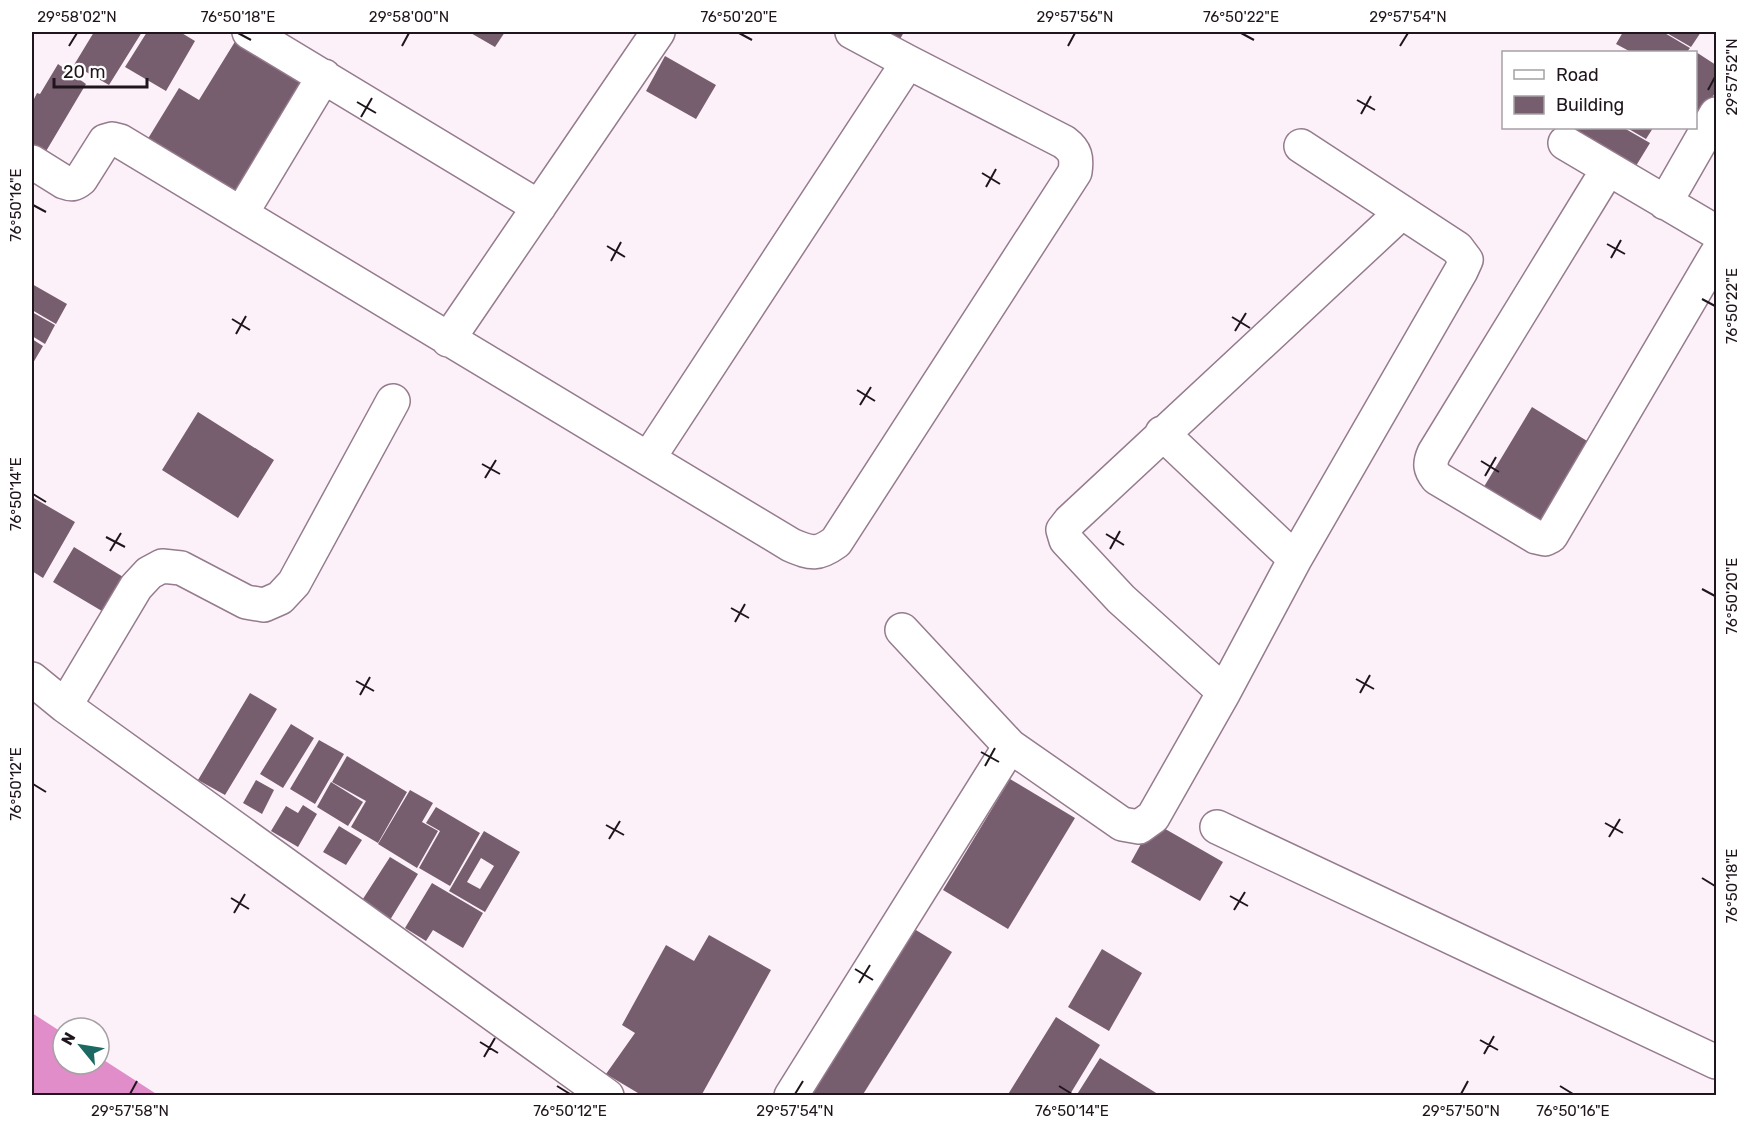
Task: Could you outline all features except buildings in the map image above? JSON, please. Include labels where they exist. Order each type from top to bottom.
[{"type":"street","points":[[249,32],[539,207]]},
{"type":"street","points":[[448,340],[658,32]]},
{"type":"street","points":[[34,171],[70,184],[76,183],[81,179],[105,141],[112,139],[120,141],[792,545],[808,552],[823,551],[836,542],[1075,172],[1077,158],[1073,149],[1064,142],[852,32]]},
{"type":"street","points":[[648,459],[908,62]]},
{"type":"street","points":[[241,214],[324,76]]},
{"type":"street","points":[[1665,203],[1716,114]]},
{"type":"street","points":[[1565,143],[1716,232]]},
{"type":"street","points":[[902,630],[1010,746],[1122,825],[1139,827],[1153,817],[1224,692],[1295,559],[1466,260],[1457,248],[1300,146]]},
{"type":"street","points":[[1608,169],[1434,453],[1430,462],[1431,470],[1437,478],[1536,537],[1545,539],[1551,536],[1716,255]]},
{"type":"street","points":[[1224,692],[1121,599],[1066,540],[1063,530],[1162,434],[1402,212]]},
{"type":"street","points":[[65,706],[135,587],[149,573],[162,566],[181,568],[246,602],[264,605],[280,598],[294,583],[393,401]]},
{"type":"street","points":[[1162,434],[1295,559]]},
{"type":"street","points":[[32,679],[65,706],[607,1095]]},
{"type":"street","points":[[791,1095],[1010,746]]},
{"type":"street","points":[[1217,827],[1716,1062]]},
{"type":"shaded area","points":[[32,1013],[51,1025],[51,1076],[111,1076],[111,1065],[158,1095],[32,1095]]}]
